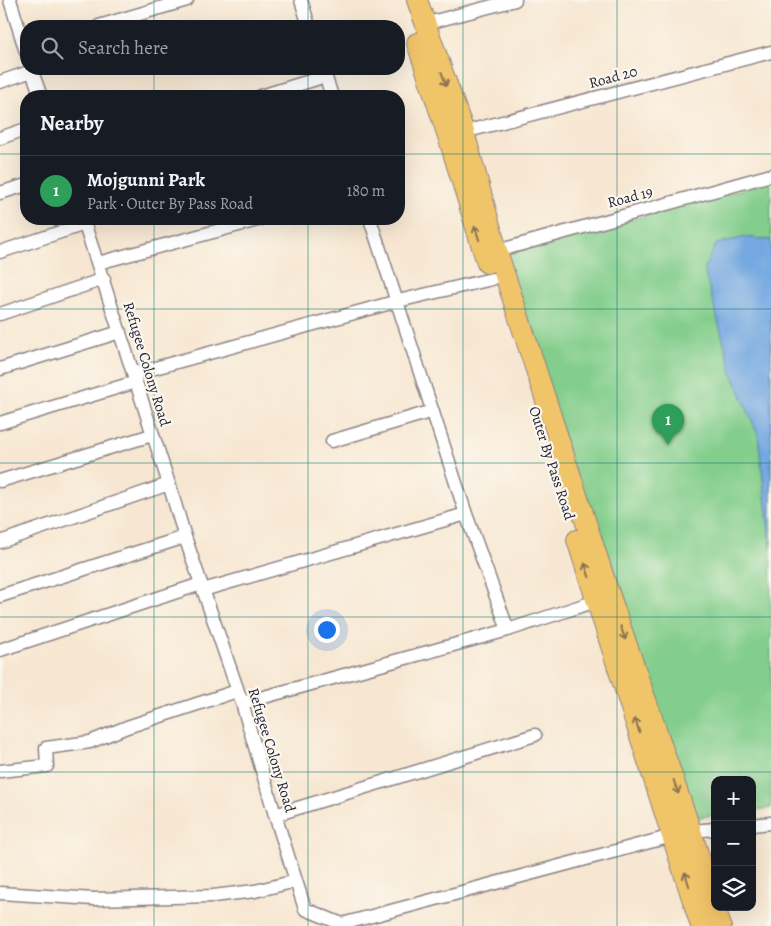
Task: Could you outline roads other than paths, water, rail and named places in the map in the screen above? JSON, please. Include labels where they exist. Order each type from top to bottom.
[{"type":"main road","name":"Outer By Pass Road","points":[[403,0],[596,600],[682,834],[721,926]]},
{"type":"main road","name":"Outer By Pass Road","points":[[417,0],[464,132],[497,251],[610,596],[682,834],[701,926]]},
{"type":"street","points":[[10,0],[20,32]]},
{"type":"street","points":[[119,20],[187,0]]},
{"type":"street","points":[[300,0],[307,20]]},
{"type":"street","points":[[424,24],[515,0]]},
{"type":"street","name":"Road 20","points":[[464,132],[771,52]]},
{"type":"street","points":[[0,82],[20,74]]},
{"type":"street","points":[[34,75],[39,90]]},
{"type":"street","points":[[277,90],[316,75]]},
{"type":"street","points":[[325,75],[330,90]]},
{"type":"street","points":[[0,138],[20,131]]},
{"type":"street","name":"Road 19","points":[[497,251],[771,175]]},
{"type":"street","points":[[0,193],[20,187]]},
{"type":"street","points":[[0,252],[73,225]]},
{"type":"street","name":"Refugee Colony Road","points":[[85,225],[152,434],[170,484],[185,537],[239,697],[305,909],[342,924],[682,834]]},
{"type":"street","points":[[98,263],[239,225]]},
{"type":"street","points":[[372,225],[466,514],[508,630]]},
{"type":"street","points":[[0,314],[104,279]]},
{"type":"street","points":[[0,423],[134,378],[398,302],[492,279]]},
{"type":"street","points":[[0,369],[120,332]]},
{"type":"street","points":[[332,441],[434,411]]},
{"type":"street","points":[[0,481],[152,434]]},
{"type":"street","points":[[0,542],[170,484]]},
{"type":"street","points":[[0,650],[202,587],[466,514]]},
{"type":"street","points":[[0,596],[185,537]]},
{"type":"street","points":[[0,771],[48,766],[46,748],[90,742],[127,727],[508,630],[596,600]]},
{"type":"street","points":[[275,815],[535,734]]},
{"type":"street","points":[[756,825],[771,823]]},
{"type":"street","points":[[682,834],[711,830]]},
{"type":"street","points":[[0,893],[94,899],[213,896],[255,891],[296,881]]},
{"type":"water","points":[[745,237],[771,240],[771,549],[758,435],[732,373],[704,269],[716,244]]},
{"type":"place","name":"Mojgunni Park","points":[[668,445]]}]
